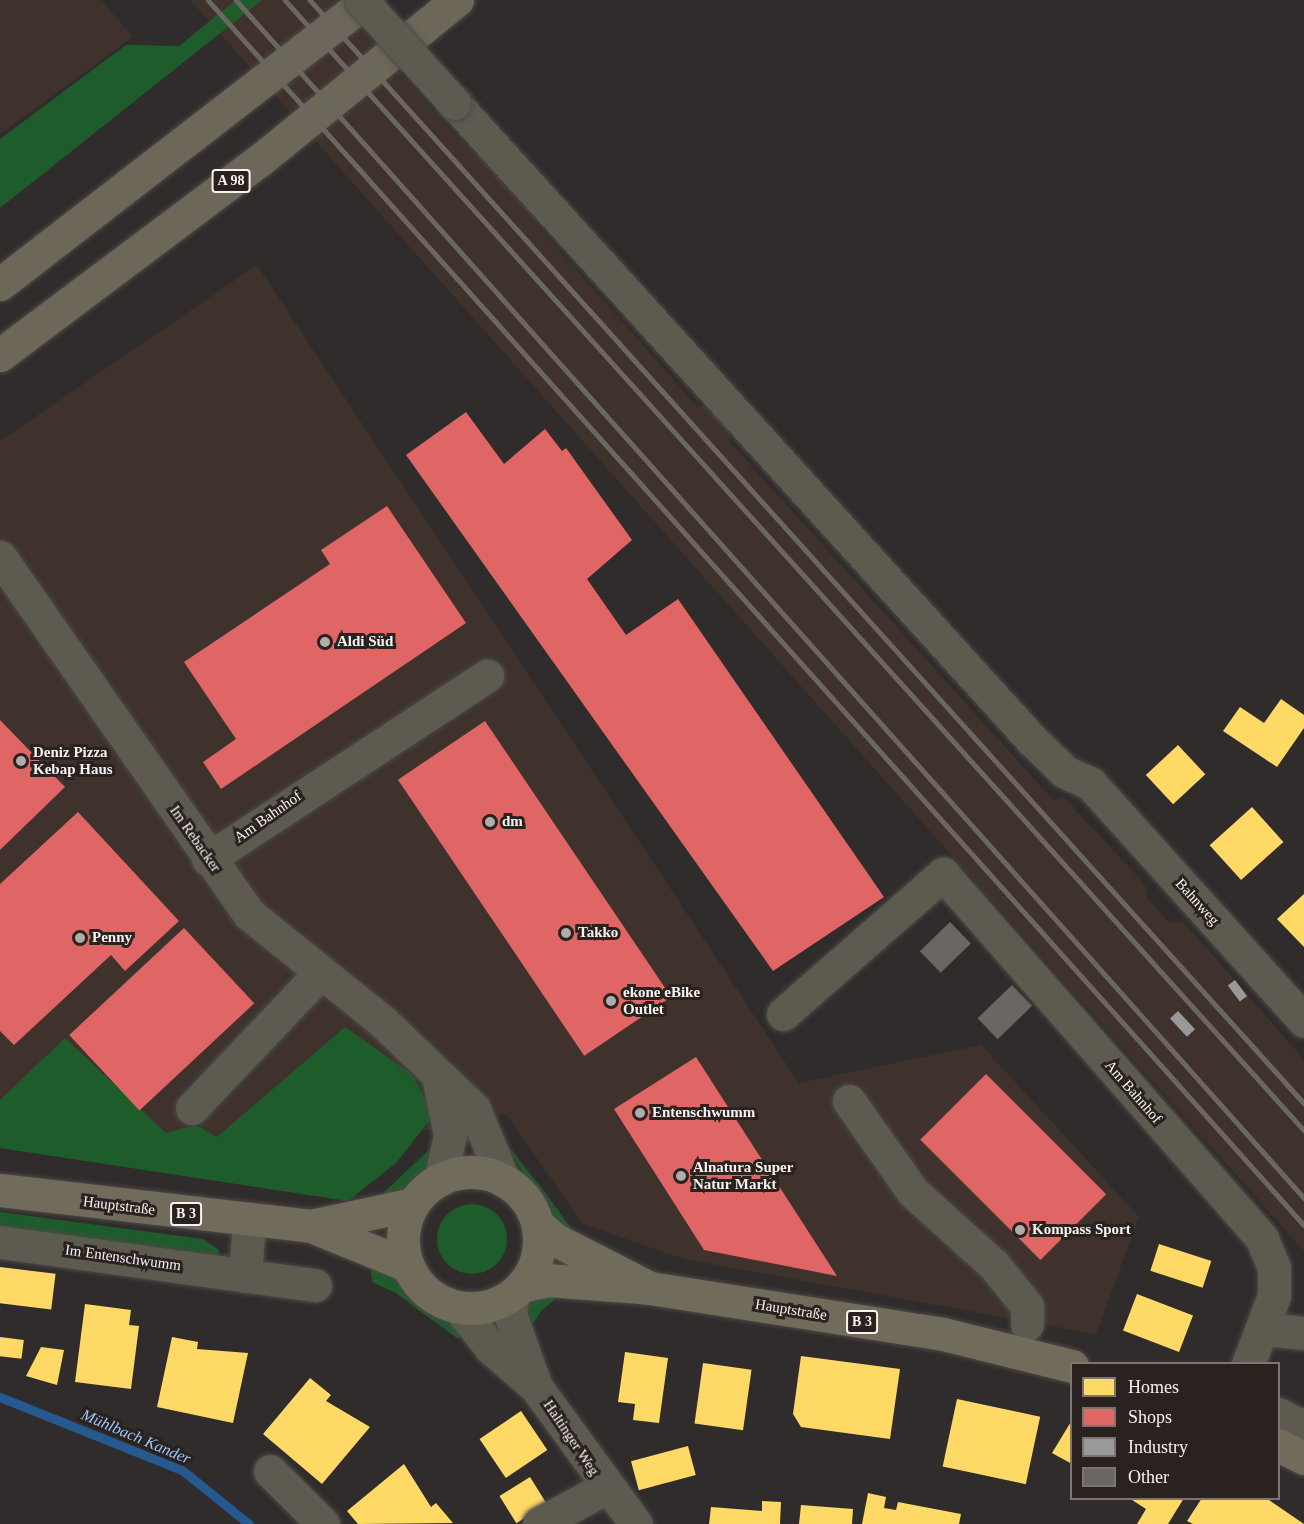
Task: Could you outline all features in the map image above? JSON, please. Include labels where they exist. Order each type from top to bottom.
[{"type":"highway","points":[[0,284],[368,0]]},
{"type":"highway","name":"A 98","points":[[0,355],[260,160],[457,0]]},
{"type":"main road","name":"B 3","points":[[413,1204],[440,1180],[472,1173],[504,1181],[528,1204],[537,1224]]},
{"type":"main road","name":"Hauptstraße","points":[[0,1190],[249,1221],[311,1226],[413,1204]]},
{"type":"main road","points":[[407,1266],[402,1234],[413,1204]]},
{"type":"main road","name":"Hauptstraße","points":[[537,1224],[554,1239],[650,1288]]},
{"type":"main road","points":[[517,1290],[537,1257],[537,1224]]},
{"type":"main road","name":"Hauptstraße","points":[[311,1226],[407,1266]]},
{"type":"main road","name":"B 3","points":[[407,1266],[428,1293],[459,1308],[487,1307],[517,1290]]},
{"type":"main road","name":"Hauptstraße","points":[[517,1290],[547,1280],[650,1288],[943,1334],[1070,1366]]},
{"type":"main road","points":[[1280,1445],[1304,1458]]},
{"type":"street","name":"Bahnweg","points":[[361,0],[1031,739],[1065,772],[1090,783],[1304,1021]]},
{"type":"street","name":"Im Rebacker","points":[[0,557],[208,859],[249,914],[382,1021],[474,1109],[504,1181]]},
{"type":"street","name":"Am Bahnhof","points":[[208,859],[328,775],[487,676]]},
{"type":"street","name":"Am Bahnhof","points":[[783,1014],[943,874],[1262,1239],[1274,1267],[1264,1329],[1249,1362]]},
{"type":"street","points":[[192,1108],[321,972]]},
{"type":"street","points":[[438,1076],[450,1135],[440,1180]]},
{"type":"street","points":[[849,1101],[913,1192],[994,1265],[1027,1306],[1027,1324]]},
{"type":"street","points":[[245,1276],[249,1221]]},
{"type":"street","name":"Im Entenschwumm","points":[[0,1242],[315,1285]]},
{"type":"street","name":"Haltinger Weg","points":[[517,1290],[510,1314],[536,1387],[605,1488],[636,1524]]},
{"type":"street","name":"Haltinger Weg","points":[[459,1308],[491,1348],[536,1387]]},
{"type":"street","points":[[1264,1329],[1304,1333]]},
{"type":"street","points":[[1280,1415],[1304,1427]]},
{"type":"street","points":[[270,1471],[323,1524]]},
{"type":"street","name":"Haltinger Weg","points":[[540,1524],[605,1488]]},
{"type":"shaded area","points":[[0,0],[101,0],[133,37],[0,134]]},
{"type":"shaded area","points":[[190,0],[338,0],[452,132],[539,213],[536,224],[697,406],[706,406],[732,435],[730,442],[1054,801],[1062,796],[1143,882],[1148,899],[1169,923],[1183,922],[1235,980],[1304,1060],[1304,1251]]},
{"type":"shaded area","points":[[257,265],[799,1083],[981,1045],[1139,1217],[1096,1334],[684,1259],[583,1224],[506,1114],[417,1132],[359,1184],[355,1198],[0,1144],[0,441]]},
{"type":"green space","points":[[236,0],[262,0],[0,208],[0,139],[126,45],[179,46]]},
{"type":"green space","points":[[345,1027],[413,1075],[433,1116],[396,1163],[348,1201],[0,1148],[0,1100],[65,1038],[166,1133],[196,1125],[217,1137]]},
{"type":"green space","points":[[501,1137],[547,1195],[576,1235],[557,1226]]},
{"type":"green space","points":[[436,1143],[429,1167],[398,1194],[374,1202]]},
{"type":"green space","points":[[479,1204],[492,1210],[501,1219],[505,1225],[507,1239],[505,1253],[497,1264],[486,1272],[465,1274],[447,1264],[439,1253],[437,1232],[447,1214],[458,1206]]},
{"type":"green space","points":[[0,1212],[203,1239],[219,1250],[219,1262],[0,1233]]},
{"type":"green space","points":[[370,1260],[388,1268],[416,1302],[466,1332],[458,1339],[396,1293],[372,1282]]},
{"type":"green space","points":[[562,1294],[542,1310],[531,1326],[522,1310],[532,1301]]},
{"type":"building: Homes","points":[[1281,699],[1304,715],[1304,728],[1277,767],[1223,731],[1240,707],[1264,723]]},
{"type":"building: Homes","points":[[1178,745],[1205,774],[1173,804],[1146,775]]},
{"type":"building: Homes","points":[[1252,807],[1283,842],[1241,880],[1210,845]]},
{"type":"building: Homes","points":[[1304,894],[1304,947],[1277,919]]},
{"type":"building: Homes","points":[[1159,1244],[1211,1261],[1203,1288],[1150,1271]]},
{"type":"building: Homes","points":[[0,1267],[56,1274],[51,1310],[0,1303]]},
{"type":"building: Homes","points":[[1137,1294],[1193,1316],[1179,1352],[1123,1330]]},
{"type":"building: Homes","points":[[85,1304],[131,1310],[129,1325],[139,1326],[131,1389],[75,1382]]},
{"type":"building: Homes","points":[[0,1337],[24,1340],[22,1359],[0,1356]]},
{"type":"building: Homes","points":[[172,1337],[198,1342],[197,1349],[248,1353],[233,1423],[157,1407]]},
{"type":"building: Homes","points":[[41,1347],[64,1350],[57,1385],[26,1376]]},
{"type":"building: Homes","points":[[625,1352],[668,1358],[659,1423],[633,1420],[635,1404],[618,1402]]},
{"type":"building: Homes","points":[[801,1356],[900,1369],[890,1439],[801,1427],[793,1414]]},
{"type":"building: Homes","points":[[703,1363],[752,1370],[743,1430],[695,1423]]},
{"type":"building: Homes","points":[[310,1378],[331,1395],[326,1401],[370,1427],[322,1484],[263,1434]]},
{"type":"building: Homes","points":[[957,1399],[1040,1417],[1026,1484],[943,1466]]},
{"type":"building: Homes","points":[[521,1411],[547,1450],[506,1478],[480,1439]]},
{"type":"building: Homes","points":[[1070,1423],[1070,1463],[1052,1453]]},
{"type":"building: Homes","points":[[688,1446],[696,1475],[639,1490],[631,1461]]},
{"type":"building: Homes","points":[[404,1464],[431,1507],[436,1503],[453,1523],[358,1524],[347,1511]]},
{"type":"building: Homes","points":[[530,1477],[547,1504],[516,1523],[499,1496]]},
{"type":"building: Homes","points":[[868,1493],[886,1497],[884,1508],[896,1510],[898,1502],[961,1514],[959,1524],[862,1524]]},
{"type":"building: Homes","points":[[1132,1500],[1183,1500],[1168,1524],[1137,1524],[1146,1509]]},
{"type":"building: Homes","points":[[1201,1500],[1269,1500],[1304,1524],[1193,1524],[1187,1521]]},
{"type":"building: Homes","points":[[762,1501],[781,1502],[780,1524],[709,1524],[711,1507],[762,1511]]},
{"type":"building: Homes","points":[[801,1505],[853,1509],[852,1524],[799,1524]]},
{"type":"building: Shops","points":[[466,412],[504,464],[545,429],[562,451],[566,448],[632,540],[587,579],[626,635],[678,599],[884,897],[773,971],[406,455]]},
{"type":"building: Shops","name":"Aldi Süd","points":[[387,506],[466,623],[221,789],[203,762],[236,739],[184,662],[330,564],[321,550]]},
{"type":"building: Shops","points":[[0,720],[65,787],[0,850]]},
{"type":"building: Shops","points":[[485,721],[671,997],[584,1056],[398,780]]},
{"type":"building: Shops","name":"Penny","points":[[78,812],[179,921],[125,971],[111,955],[14,1045],[0,1031],[0,884]]},
{"type":"building: Shops","points":[[184,928],[254,1003],[139,1110],[69,1035]]},
{"type":"building: Shops","points":[[696,1057],[837,1276],[704,1250],[614,1109]]},
{"type":"building: Shops","points":[[986,1074],[1106,1194],[1040,1260],[920,1140]]},
{"type":"building: Industry","points":[[1235,980],[1247,996],[1240,1001],[1228,985]]},
{"type":"building: Industry","points":[[1178,1011],[1195,1029],[1187,1037],[1170,1019]]},
{"type":"building: Other","points":[[950,922],[971,944],[941,973],[920,951]]},
{"type":"building: Other","points":[[1012,985],[1032,1006],[998,1039],[977,1018]]},
{"type":"waterway","name":"Mühlbach Kander","points":[[0,1397],[182,1470],[249,1524]]},
{"type":"railway","points":[[208,0],[1304,1225]]},
{"type":"railway","points":[[236,0],[1304,1198]]},
{"type":"railway","points":[[285,0],[1304,1130]]},
{"type":"railway","points":[[310,0],[1304,1103]]},
{"type":"place","name":"Aldi Süd","points":[[325,642]]},
{"type":"place","name":"Deniz Pizza Kebap Haus","points":[[21,761]]},
{"type":"place","name":"dm","points":[[490,822]]},
{"type":"place","name":"Takko","points":[[566,933]]},
{"type":"place","name":"Penny","points":[[80,938]]},
{"type":"place","name":"ekone eBike Outlet","points":[[611,1001]]},
{"type":"place","name":"Entenschwumm","points":[[640,1113]]},
{"type":"place","name":"Alnatura Super Natur Markt","points":[[681,1176]]},
{"type":"place","name":"Kompass Sport","points":[[1020,1230]]}]
